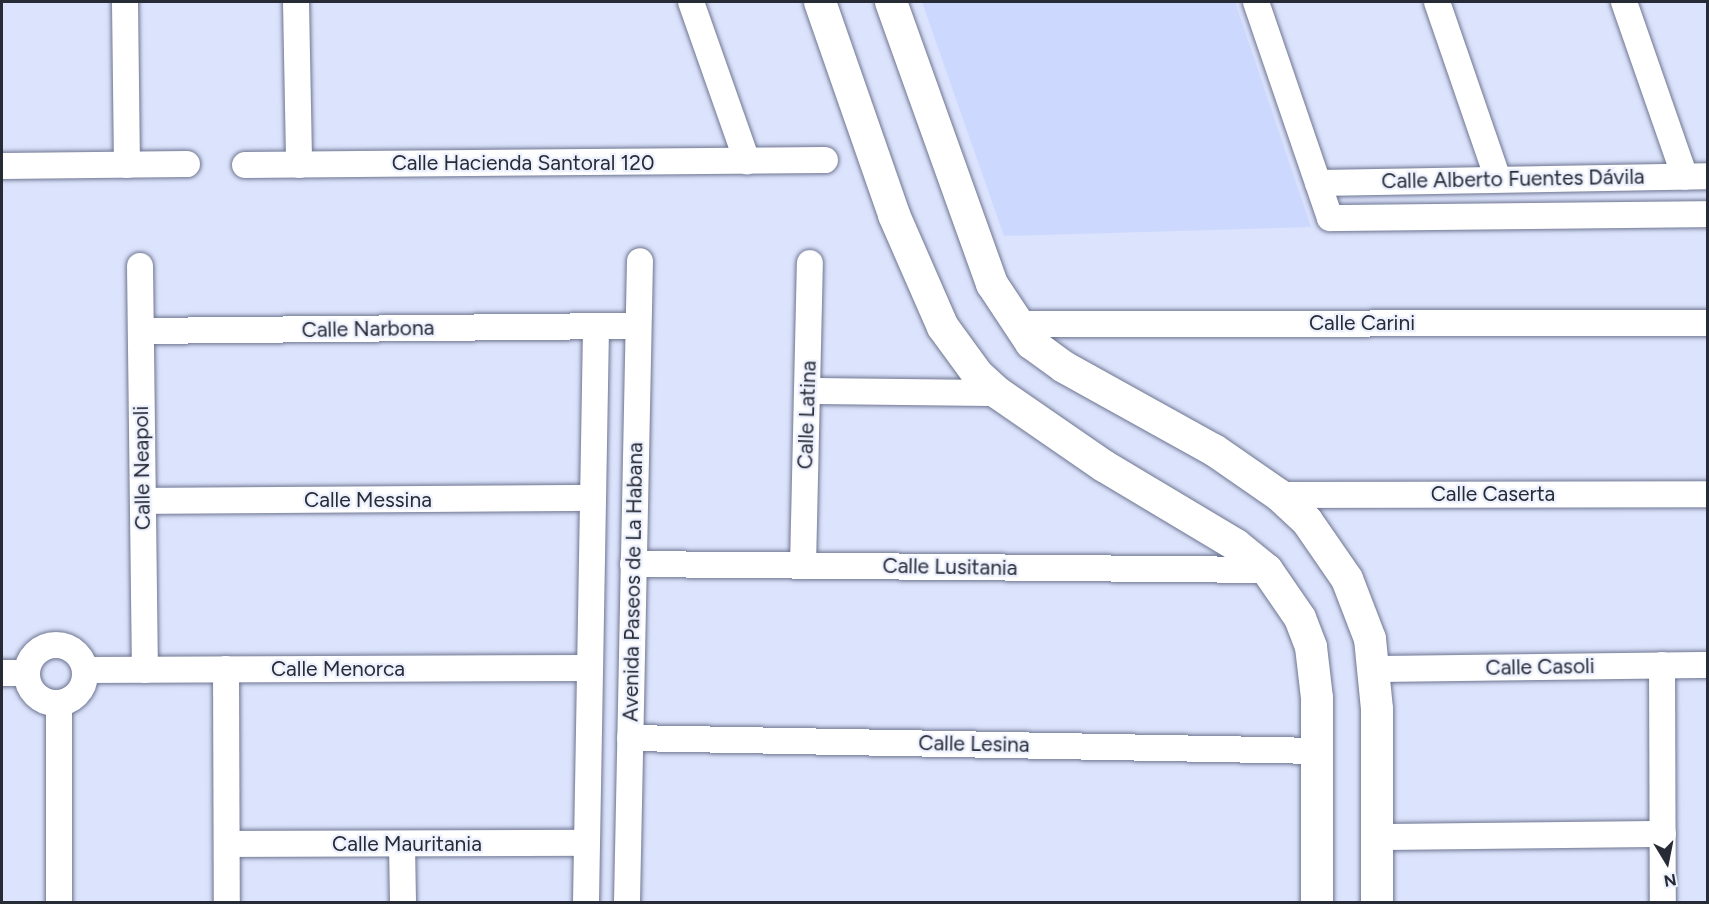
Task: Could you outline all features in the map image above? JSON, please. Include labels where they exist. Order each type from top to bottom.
[{"type":"street","points":[[125,2],[127,165]]},
{"type":"street","points":[[296,2],[299,165]]},
{"type":"street","points":[[691,2],[747,161]]},
{"type":"street","points":[[820,2],[894,215],[943,327],[978,375],[998,393],[1104,466],[1236,545],[1267,570],[1300,618],[1311,647],[1318,751],[1317,903]]},
{"type":"street","points":[[891,2],[988,273],[1016,324],[1030,343],[1064,367],[1214,450],[1279,495],[1307,521],[1347,579],[1370,639],[1373,669],[1377,903]]},
{"type":"street","points":[[1256,2],[1318,183]]},
{"type":"street","points":[[1437,2],[1498,179]]},
{"type":"street","points":[[1624,2],[1696,176]]},
{"type":"street","name":"Calle Hacienda Santoral 120","points":[[245,165],[825,160]]},
{"type":"street","points":[[2,166],[187,164]]},
{"type":"street","name":"Calle Alberto Fuentes Dávila","points":[[1696,176],[1318,183],[1330,218],[1707,214]]},
{"type":"street","name":"Avenida Paseos de La Habana","points":[[627,903],[639,261]]},
{"type":"street","name":"Calle Latina","points":[[802,566],[810,263]]},
{"type":"street","name":"Calle Neapoli","points":[[140,267],[145,670]]},
{"type":"street","name":"Calle Carini","points":[[1016,324],[1707,323]]},
{"type":"street","name":"Calle Narbona","points":[[141,331],[638,326]]},
{"type":"street","name":"Avenida Paseos de La Habana","points":[[586,903],[596,327]]},
{"type":"street","points":[[807,391],[998,393]]},
{"type":"street","name":"Calle Caserta","points":[[1279,495],[1707,494]]},
{"type":"street","name":"Calle Messina","points":[[143,501],[593,498]]},
{"type":"street","name":"Calle Lusitania","points":[[633,564],[1267,570]]},
{"type":"street","points":[[60,645],[77,653],[85,670],[76,696],[58,704],[35,696],[14,673],[40,648],[60,645]]},
{"type":"street","points":[[1662,665],[1663,903]]},
{"type":"street","name":"Calle Casoli","points":[[1373,669],[1707,665]]},
{"type":"street","name":"Calle Menorca","points":[[85,670],[590,668]]},
{"type":"street","points":[[226,669],[227,903]]},
{"type":"street","points":[[58,704],[59,903]]},
{"type":"street","name":"Calle Lesina","points":[[630,738],[1318,751]]},
{"type":"street","points":[[1377,837],[1663,834]]},
{"type":"street","name":"Calle Mauritania","points":[[227,844],[587,843]]},
{"type":"street","points":[[402,844],[403,903]]},
{"type":"shaded area","points":[[922,2],[1235,2],[1311,227],[1004,236]]}]
